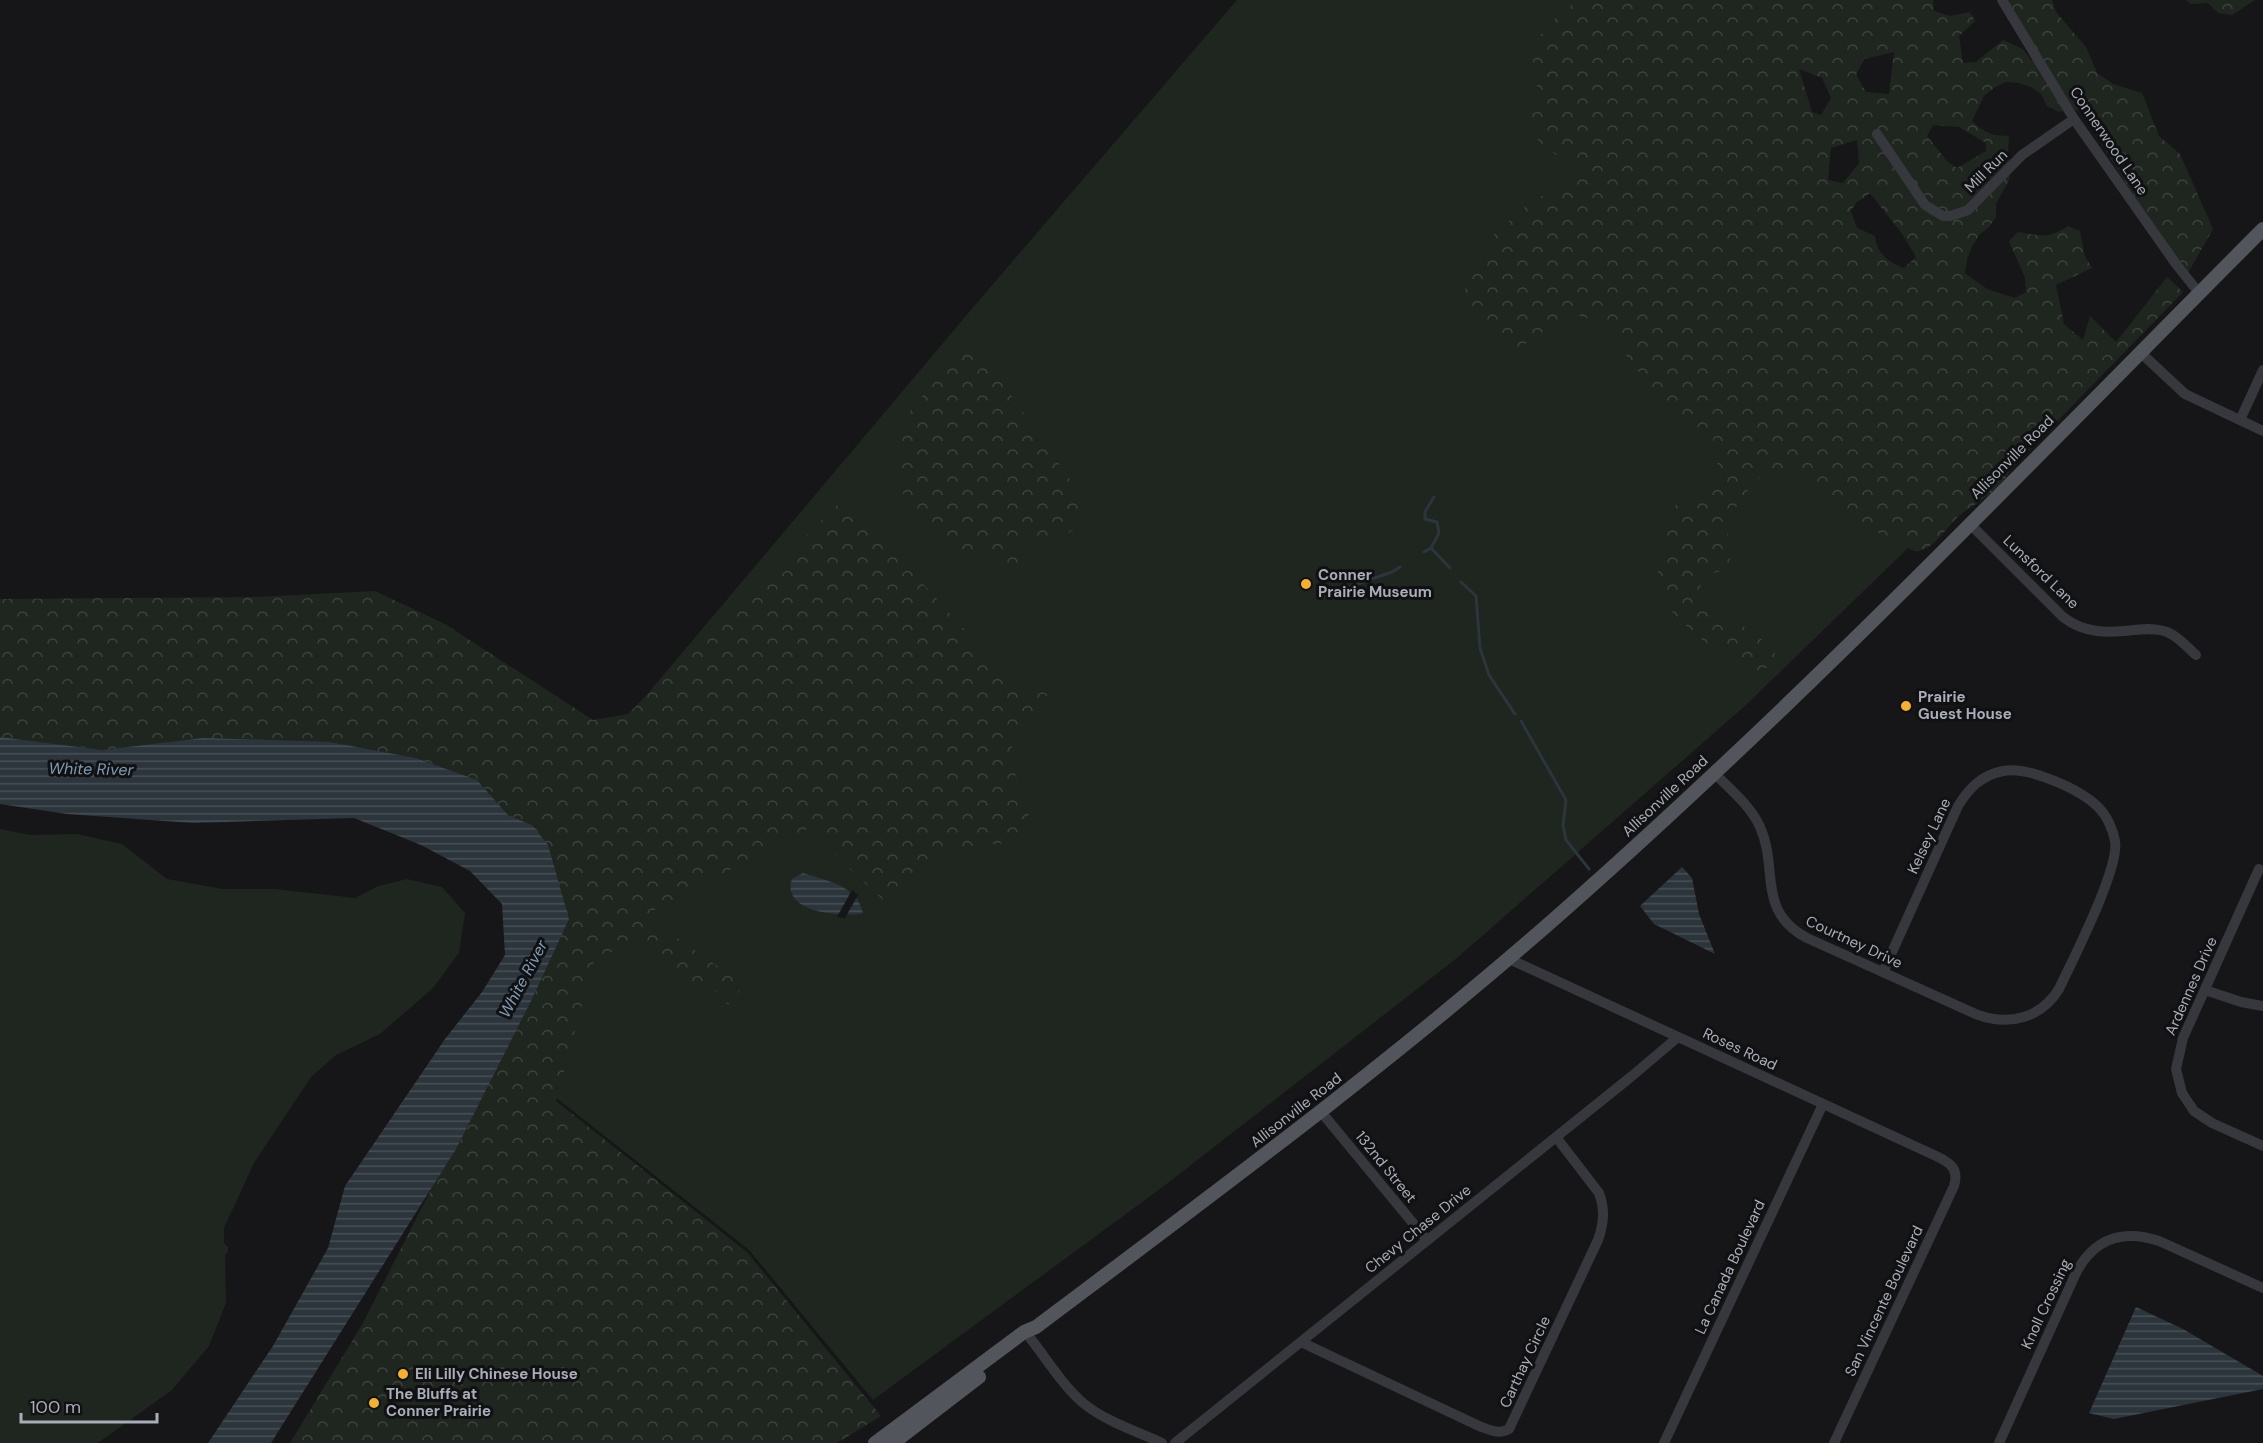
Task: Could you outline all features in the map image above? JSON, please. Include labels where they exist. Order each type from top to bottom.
[{"type":"main road","name":"Allisonville Road","points":[[893,1443],[1033,1333],[1322,1113],[1567,908],[1798,696],[2263,229]]},
{"type":"main road","name":"Allisonville Road","points":[[875,1443],[1024,1332],[1033,1333]]},
{"type":"street","name":"Connerwood Lane","points":[[2002,0],[2074,119],[2199,293]]},
{"type":"street","name":"Mill Run","points":[[1877,134],[1925,205],[1937,213],[1951,216],[1968,210],[2022,155],[2074,119]]},
{"type":"street","points":[[2140,352],[2185,394],[2263,431]]},
{"type":"street","points":[[2240,420],[2263,370]]},
{"type":"street","name":"Lunsford Lane","points":[[1969,523],[2063,616],[2081,628],[2102,633],[2154,629],[2164,631],[2176,637],[2196,655]]},
{"type":"street","name":"Kelsey Lane","points":[[1883,972],[1965,794],[1978,781],[1995,773],[2029,772],[2090,800],[2106,816],[2115,840],[2114,864],[2103,892],[2059,989],[2039,1011]]},
{"type":"street","name":"Courtney Drive","points":[[1714,773],[1747,807],[1761,828],[1772,898],[1785,922],[1807,938],[1988,1019],[2018,1020],[2039,1011]]},
{"type":"street","name":"Ardennes Drive","points":[[2259,870],[2178,1055],[2176,1070],[2179,1085],[2186,1100],[2199,1115],[2263,1146]]},
{"type":"street","name":"Roses Road","points":[[1507,958],[1944,1160],[1950,1163],[1955,1171]]},
{"type":"street","points":[[2205,990],[2228,999],[2263,1006]]},
{"type":"street","name":"Chevy Chase Drive","points":[[1175,1443],[1678,1037]]},
{"type":"street","name":"La Canada Boulevard","points":[[1664,1443],[1823,1104]]},
{"type":"street","name":"132nd Street","points":[[1322,1113],[1426,1240]]},
{"type":"street","name":"Carthay Circle","points":[[1301,1342],[1479,1426],[1497,1432],[1509,1429],[1598,1240],[1604,1221],[1603,1203],[1599,1192],[1556,1137]]},
{"type":"street","name":"San Vincente Boulevard","points":[[1834,1443],[1954,1186],[1955,1171]]},
{"type":"street","name":"Knoll Crossing","points":[[1999,1443],[2076,1272],[2086,1256],[2099,1245],[2122,1236],[2142,1236],[2263,1288]]},
{"type":"street","points":[[1033,1333],[1074,1394],[1084,1404],[1101,1415],[1162,1443]]},
{"type":"green space","name":"Conner Prairie Museum","points":[[1237,0],[1702,0],[1997,462],[1746,705],[1457,958],[1164,1186],[873,1400],[749,1250],[531,1078],[612,736],[981,298]]},
{"type":"green space","points":[[1578,0],[1933,0],[1934,11],[1950,16],[1970,12],[1975,21],[1959,36],[1963,63],[1976,62],[2003,40],[2023,49],[2031,60],[2041,58],[2006,0],[2052,0],[2056,12],[2086,47],[2097,73],[2113,84],[2142,93],[2159,136],[2180,154],[2213,229],[2188,273],[2134,195],[2084,113],[2072,109],[2059,112],[2047,106],[2041,94],[2019,83],[2006,82],[1984,96],[1972,121],[1989,133],[2009,136],[2008,153],[2012,167],[2009,180],[1996,204],[1996,217],[1979,235],[1972,247],[1965,273],[1987,289],[2015,298],[2026,292],[2025,278],[2009,241],[2018,232],[2050,235],[2068,226],[2080,231],[2085,256],[2092,268],[2056,285],[2064,324],[2083,340],[2090,316],[2116,342],[2167,277],[2183,292],[2010,470],[2001,485],[1960,515],[1936,541],[1925,549],[1913,551],[1899,541],[1851,522],[1834,510],[1803,480],[1794,475],[1770,469],[1763,475],[1742,497],[1732,515],[1728,533],[1730,559],[1725,570],[1713,573],[1701,581],[1699,595],[1706,606],[1754,632],[1775,653],[1771,666],[1762,669],[1743,668],[1702,639],[1663,600],[1656,581],[1663,550],[1666,518],[1679,503],[1710,486],[1717,475],[1718,466],[1713,439],[1656,395],[1609,332],[1591,320],[1577,315],[1566,316],[1525,344],[1509,350],[1482,324],[1472,309],[1465,290],[1495,233],[1538,196],[1555,196],[1568,192],[1575,180],[1574,168],[1549,150],[1535,136],[1530,124],[1530,112],[1537,88],[1533,61],[1537,42],[1548,26]],"holes":[[[1894,52],[1889,94],[1866,92],[1856,75],[1864,59]],[[1799,69],[1822,78],[1831,98],[1821,115],[1812,112]],[[1933,125],[1959,127],[1986,143],[1986,151],[1957,168],[1947,161],[1927,136]],[[1857,140],[1859,163],[1843,183],[1828,180],[1831,148]],[[1870,193],[1903,235],[1916,257],[1904,268],[1888,260],[1878,248],[1875,236],[1857,228],[1851,211],[1856,203]]]},
{"type":"green space","points":[[2186,0],[2255,0],[2232,15],[2218,13],[2208,3],[2191,4]]},
{"type":"green space","points":[[971,338],[1087,504],[1074,530],[1046,543],[1020,543],[1028,567],[1005,578],[993,550],[962,555],[899,489],[904,418]]},
{"type":"green space","points":[[844,498],[1013,682],[1048,694],[1008,753],[1029,815],[1010,843],[939,848],[883,900],[807,829],[645,915],[744,985],[728,1005],[706,980],[693,996],[636,940],[594,961],[556,1101],[747,1252],[881,1416],[837,1443],[290,1443],[363,1323],[569,919],[532,825],[508,815],[477,780],[416,758],[330,742],[103,750],[0,737],[0,599],[258,597],[375,591],[445,624],[593,720],[628,714]]},
{"type":"green space","points":[[0,829],[30,835],[77,834],[122,844],[167,879],[223,889],[276,889],[355,898],[378,886],[407,879],[442,887],[465,913],[459,953],[433,988],[380,1034],[336,1055],[311,1077],[254,1163],[224,1228],[224,1243],[228,1247],[225,1255],[226,1303],[209,1346],[172,1390],[98,1443],[0,1443]]},
{"type":"water","name":"White River","points":[[0,737],[103,750],[203,738],[330,742],[416,758],[477,780],[508,815],[532,825],[548,845],[569,919],[532,999],[456,1149],[271,1443],[208,1443],[273,1346],[328,1248],[345,1186],[445,1039],[482,992],[505,955],[502,904],[470,871],[421,845],[354,818],[193,823],[67,814],[0,804]]},
{"type":"water","points":[[1682,867],[1692,878],[1699,914],[1715,954],[1654,924],[1640,906]]},
{"type":"water","points":[[803,873],[848,890],[860,904],[863,913],[828,913],[804,906],[795,899],[791,890],[792,879]]},
{"type":"water","points":[[2136,1307],[2183,1329],[2263,1376],[2263,1389],[2114,1419],[2089,1413]]},
{"type":"pier","points":[[852,890],[858,895],[845,918],[837,917]]},
{"type":"waterway","points":[[1434,497],[1425,512],[1425,519],[1437,522],[1439,533],[1431,548],[1450,568]]},
{"type":"waterway","points":[[1424,552],[1431,548]]},
{"type":"waterway","points":[[1320,597],[1392,572],[1400,567]]},
{"type":"waterway","points":[[1461,582],[1476,596],[1480,648],[1489,675],[1515,714]]},
{"type":"waterway","points":[[1521,721],[1566,800],[1563,825],[1566,840],[1589,869]]},
{"type":"place","name":"Conner Prairie Museum","points":[[1306,584]]},
{"type":"place","name":"Prairie Guest House","points":[[1906,706]]},
{"type":"place","name":"Eli Lilly Chinese House","points":[[403,1374]]},
{"type":"place","name":"The Bluffs at Conner Prairie","points":[[374,1403]]}]
